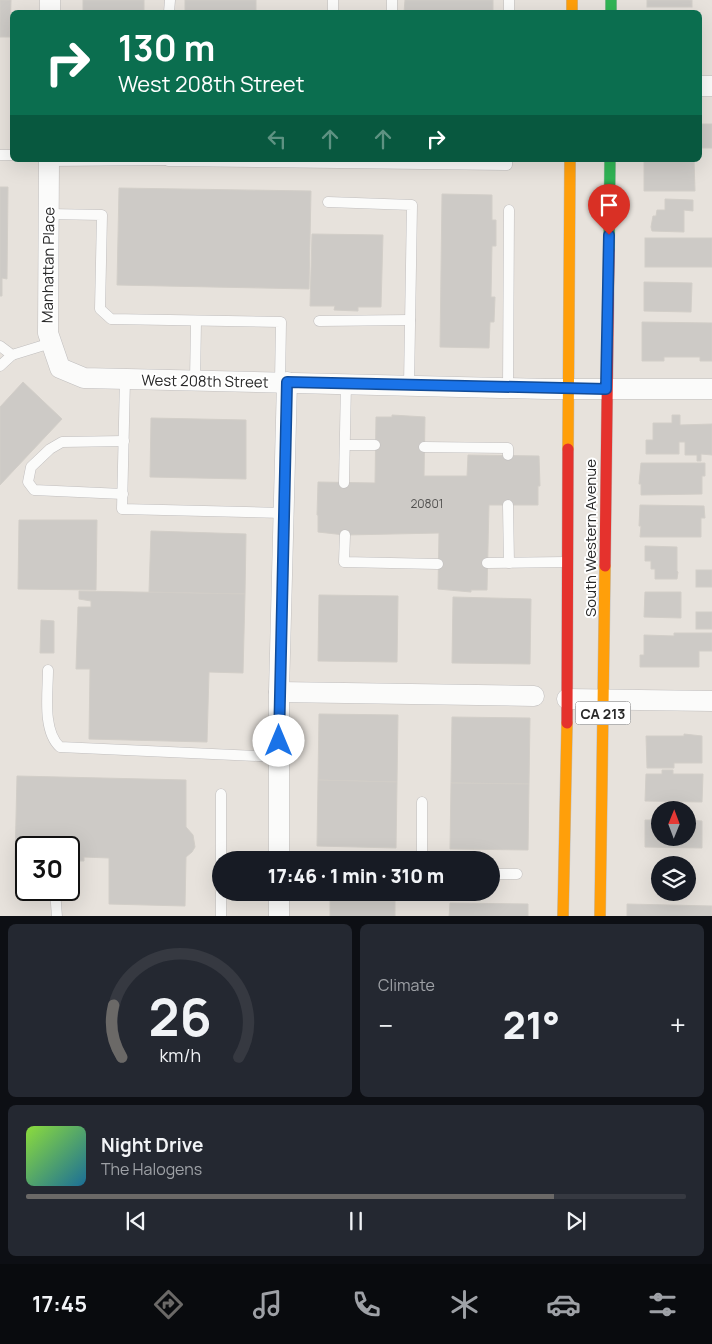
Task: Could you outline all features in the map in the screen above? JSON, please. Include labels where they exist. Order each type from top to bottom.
[{"type":"main road","name":"South Western Avenue","points":[[563,916],[567,699],[570,162]]},
{"type":"main road","name":"South Western Avenue","points":[[600,916],[610,162]]},
{"type":"street","name":"Manhattan Place","points":[[49,162],[48,333],[60,368]]},
{"type":"street","name":"West 208th Street","points":[[60,368],[84,378],[508,388],[712,389]]},
{"type":"street","points":[[279,851],[279,692],[284,513],[283,382]]},
{"type":"street","points":[[279,692],[534,696]]},
{"type":"street","points":[[567,699],[712,701]]},
{"type":"street","points":[[279,901],[279,916]]},
{"type":"lane","points":[[389,162],[507,165],[507,162]]},
{"type":"lane","points":[[328,202],[412,205],[408,386]]},
{"type":"lane","points":[[508,388],[509,210]]},
{"type":"lane","points":[[49,214],[102,215],[100,309],[111,319],[281,322],[283,382]]},
{"type":"lane","points":[[319,321],[410,320]]},
{"type":"lane","points":[[195,381],[196,321]]},
{"type":"lane","points":[[0,366],[12,355],[51,343]]},
{"type":"lane","points":[[0,346],[12,355]]},
{"type":"lane","points":[[125,379],[122,509],[284,513]]},
{"type":"lane","points":[[344,483],[346,384]]},
{"type":"lane","points":[[123,494],[34,490],[28,482],[31,467],[50,449],[62,442],[124,441]]},
{"type":"lane","points":[[346,445],[375,445]]},
{"type":"lane","points":[[424,447],[508,448],[508,455]]},
{"type":"lane","points":[[508,505],[508,563]]},
{"type":"lane","points":[[345,535],[344,562],[438,564]]},
{"type":"lane","points":[[487,563],[568,562]]},
{"type":"lane","points":[[48,670],[48,727],[54,742],[60,747],[279,757]]},
{"type":"lane","points":[[221,794],[221,851]]},
{"type":"lane","points":[[422,802],[422,851]]},
{"type":"lane","points":[[500,874],[517,874]]},
{"type":"lane","points":[[56,901],[57,916]]},
{"type":"lane","points":[[221,901],[221,916]]},
{"type":"building","points":[[0,0],[11,0],[10,37],[0,37]]},
{"type":"building","points":[[83,0],[144,0],[144,10],[83,10]]},
{"type":"building","points":[[185,0],[256,0],[256,10],[185,10]]},
{"type":"building","points":[[405,0],[493,0],[493,10],[404,10]]},
{"type":"building","points":[[647,0],[692,0],[692,7],[647,7]]},
{"type":"building","points":[[702,124],[712,124],[712,148],[702,148]]},
{"type":"building","points":[[644,162],[694,162],[695,191],[644,191]]},
{"type":"building","points":[[0,187],[8,187],[7,279],[2,278],[2,296],[0,296]]},
{"type":"building","points":[[119,188],[311,191],[309,289],[117,285]]},
{"type":"building","points":[[442,194],[492,195],[492,220],[496,220],[496,246],[492,246],[491,297],[495,297],[494,322],[490,322],[489,348],[440,347]]},
{"type":"building","points":[[665,199],[693,200],[693,211],[684,210],[684,232],[652,231],[653,216],[656,216],[657,210],[665,210]]},
{"type":"building","points":[[312,234],[383,235],[381,307],[358,307],[358,311],[334,310],[335,306],[310,306]]},
{"type":"building","points":[[645,238],[712,238],[712,267],[645,267]]},
{"type":"building","points":[[644,282],[692,283],[691,312],[644,311]]},
{"type":"building","points":[[642,322],[712,323],[712,361],[700,361],[700,357],[664,357],[664,361],[642,361]]},
{"type":"building","points":[[23,382],[62,419],[0,485],[0,407]]},
{"type":"building","points":[[392,415],[425,417],[424,476],[467,476],[468,455],[539,456],[540,486],[538,486],[538,505],[489,505],[487,590],[471,590],[471,592],[438,589],[439,533],[345,535],[318,532],[318,482],[375,483],[376,417],[392,417]]},
{"type":"building","points":[[672,415],[680,415],[680,425],[712,424],[712,455],[701,454],[701,461],[697,461],[697,455],[685,455],[685,442],[679,442],[679,454],[646,454],[646,440],[653,440],[653,423],[672,423]]},
{"type":"building","points":[[151,418],[246,420],[246,479],[150,477]]},
{"type":"building","points":[[641,463],[705,463],[705,476],[702,476],[702,494],[641,495],[641,484],[639,484]]},
{"type":"building","points":[[640,505],[704,506],[705,518],[701,518],[701,537],[640,537]]},
{"type":"building","points":[[19,520],[97,520],[96,590],[18,589]]},
{"type":"building","points":[[151,531],[246,534],[245,594],[149,592]]},
{"type":"building","points":[[645,546],[677,547],[677,579],[655,579],[655,569],[651,569],[651,561],[645,561]]},
{"type":"building","points":[[696,570],[712,570],[712,587],[696,587]]},
{"type":"building","points":[[79,591],[245,594],[243,673],[209,672],[207,742],[89,739],[90,669],[76,669],[78,607],[91,607],[91,601],[79,599]]},
{"type":"building","points":[[645,592],[681,592],[681,618],[644,617]]},
{"type":"building","points":[[319,595],[398,596],[397,662],[318,661]]},
{"type":"building","points":[[453,597],[531,599],[530,664],[452,663]]},
{"type":"building","points":[[696,612],[712,612],[712,629],[696,629]]},
{"type":"building","points":[[41,620],[54,621],[54,653],[40,653]]},
{"type":"building","points":[[674,633],[712,633],[712,651],[699,651],[699,667],[640,667],[640,655],[644,655],[644,635],[674,636]]},
{"type":"building","points":[[319,714],[398,715],[397,782],[318,780]]},
{"type":"building","points":[[452,717],[530,718],[529,784],[451,783]]},
{"type":"building","points":[[684,734],[702,736],[702,763],[674,763],[674,768],[647,768],[646,736],[684,736]]},
{"type":"building","points":[[662,770],[673,770],[673,774],[703,774],[702,802],[645,801],[646,774],[662,774]]},
{"type":"building","points":[[17,776],[186,780],[186,827],[193,835],[195,847],[186,857],[185,906],[109,904],[109,858],[84,857],[84,861],[80,861],[80,836],[16,836]]},
{"type":"building","points":[[318,780],[397,782],[396,848],[317,846]]},
{"type":"building","points":[[451,783],[529,784],[528,850],[450,849]]},
{"type":"building","points":[[645,820],[651,820],[651,846],[696,846],[696,821],[702,821],[702,848],[645,847]]},
{"type":"building","points":[[330,901],[395,901],[395,916],[330,916]]},
{"type":"building","points":[[450,903],[528,904],[528,916],[449,916]]},
{"type":"building","points":[[627,904],[712,906],[712,916],[627,916]]},
{"type":"traffic: fast","points":[[611,0],[611,10]]},
{"type":"traffic: fast","points":[[609,250],[610,162]]},
{"type":"traffic: slow","points":[[572,0],[572,10]]},
{"type":"traffic: slow","points":[[568,449],[570,162]]},
{"type":"traffic: slow","points":[[600,916],[605,566]]},
{"type":"traffic: slow","points":[[563,916],[567,723]]},
{"type":"traffic: jam","points":[[605,566],[609,250]]},
{"type":"traffic: jam","points":[[567,723],[568,449]]},
{"type":"route","points":[[279,741],[287,382],[606,389],[609,235]]}]
